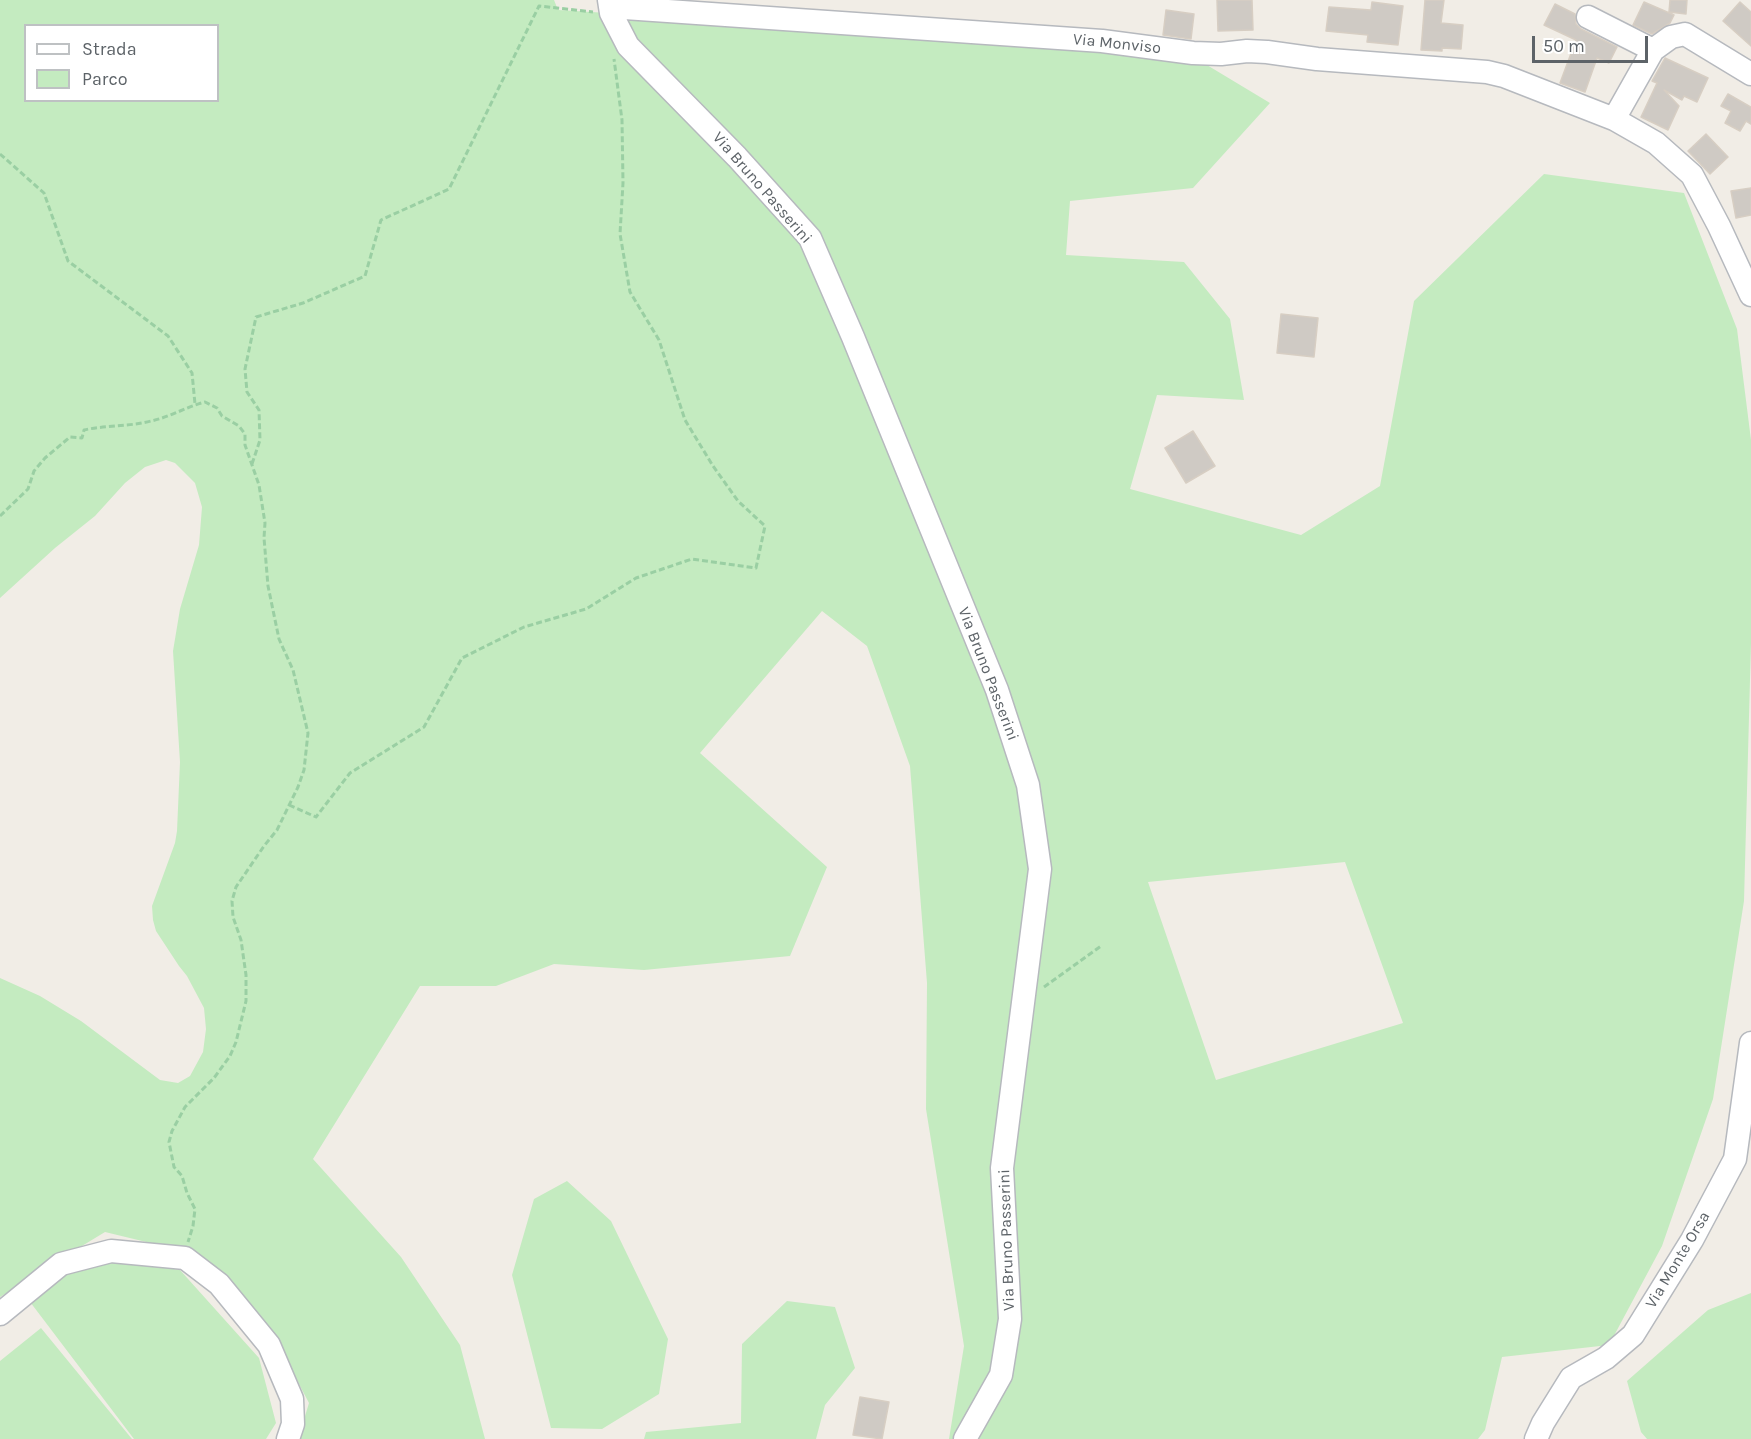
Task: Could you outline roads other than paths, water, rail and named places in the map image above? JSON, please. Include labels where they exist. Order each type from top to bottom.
[{"type":"street","name":"Via Monviso","points":[[606,6],[1102,41],[1193,53],[1221,54],[1257,51],[1317,59],[1487,72],[1504,76],[1614,119],[1656,143],[1692,175],[1751,295]]},
{"type":"street","name":"Via Bruno Passerini","points":[[606,6],[628,46],[737,157],[810,238],[853,337],[997,690],[1028,785],[1040,869],[1002,1168],[1010,1319],[1001,1375],[965,1439]]},
{"type":"street","points":[[1588,17],[1653,50]]},
{"type":"street","points":[[1614,119],[1653,50],[1671,37],[1685,34],[1751,74]]},
{"type":"street","name":"Via Monte Orsa","points":[[1536,1439],[1543,1422],[1571,1378],[1606,1358],[1633,1335],[1692,1240],[1735,1159],[1751,1042]]},
{"type":"street","points":[[0,1314],[61,1264],[111,1251],[185,1258],[219,1284],[269,1344],[292,1399],[293,1424],[288,1439]]}]
